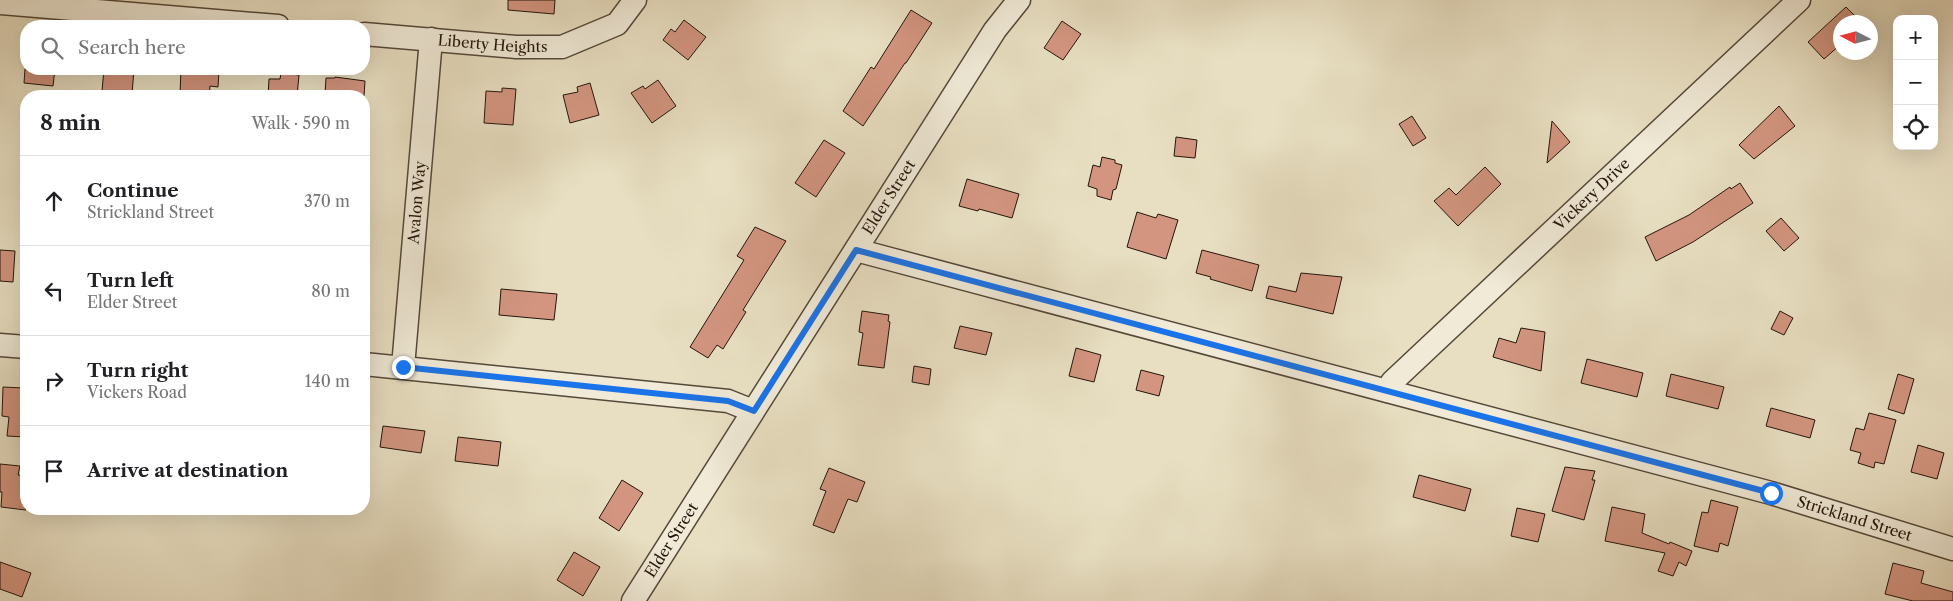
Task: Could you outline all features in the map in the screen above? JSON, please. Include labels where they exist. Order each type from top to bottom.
[{"type":"street","name":"Liberty Heights","points":[[370,34],[516,47],[562,47],[617,24],[635,0]]},
{"type":"street","name":"Elder Street","points":[[633,601],[995,30],[1019,0]]},
{"type":"street","name":"Vickery Drive","points":[[1388,391],[1392,382],[1799,0]]},
{"type":"street","points":[[0,2],[172,9],[241,20]]},
{"type":"street","name":"Avalon Way","points":[[403,367],[431,39]]},
{"type":"street","name":"Strickland Street","points":[[856,250],[1771,493],[1953,549]]},
{"type":"street","points":[[0,345],[20,347]]},
{"type":"street","points":[[370,364],[728,401],[754,411]]},
{"type":"building","points":[[508,0],[555,0],[554,14],[508,10]]},
{"type":"building","points":[[1846,7],[1854,15],[1837,15]]},
{"type":"building","points":[[911,10],[932,23],[863,126],[843,111],[871,67],[874,69]]},
{"type":"building","points":[[1833,19],[1833,51],[1824,59],[1808,42]]},
{"type":"building","points":[[684,20],[706,37],[688,60],[663,40],[671,29],[675,32]]},
{"type":"building","points":[[1062,21],[1081,34],[1063,60],[1044,48]]},
{"type":"building","points":[[25,75],[54,75],[53,86],[24,83]]},
{"type":"building","points":[[103,75],[134,75],[132,90],[102,90]]},
{"type":"building","points":[[181,75],[219,75],[218,87],[210,86],[210,90],[180,90]]},
{"type":"building","points":[[281,75],[299,75],[298,90],[268,90],[269,79],[280,79]]},
{"type":"building","points":[[326,78],[365,81],[364,90],[325,90]]},
{"type":"building","points":[[658,80],[676,106],[652,123],[631,93],[643,86],[645,89]]},
{"type":"building","points":[[590,83],[599,115],[570,123],[563,95],[578,92],[577,87]]},
{"type":"building","points":[[502,88],[516,89],[513,125],[484,123],[486,91],[502,92]]},
{"type":"building","points":[[1779,106],[1795,126],[1754,159],[1739,145]]},
{"type":"building","points":[[1412,116],[1426,138],[1413,146],[1399,124]]},
{"type":"building","points":[[1552,121],[1570,142],[1547,163]]},
{"type":"building","points":[[1176,137],[1197,140],[1195,158],[1174,156]]},
{"type":"building","points":[[824,140],[845,153],[816,197],[795,183]]},
{"type":"building","points":[[1102,157],[1115,160],[1115,163],[1122,165],[1111,200],[1097,196],[1097,189],[1088,186],[1093,165],[1100,167]]},
{"type":"building","points":[[1485,167],[1501,184],[1458,226],[1434,201],[1449,188],[1456,195]]},
{"type":"building","points":[[967,179],[1019,194],[1012,218],[959,206]]},
{"type":"building","points":[[1740,183],[1753,203],[1693,242],[1656,261],[1645,237],[1689,215],[1730,187],[1731,189]]},
{"type":"building","points":[[1137,212],[1156,218],[1158,214],[1178,220],[1166,259],[1127,247]]},
{"type":"building","points":[[1781,218],[1799,238],[1784,251],[1766,231]]},
{"type":"building","points":[[755,227],[786,241],[743,310],[746,312],[723,349],[717,345],[708,358],[690,347],[744,260],[737,256]]},
{"type":"building","points":[[0,250],[15,251],[13,282],[0,281]]},
{"type":"building","points":[[1202,250],[1259,265],[1252,291],[1196,273]]},
{"type":"building","points":[[1301,273],[1342,277],[1333,314],[1266,298],[1269,286],[1296,292]]},
{"type":"building","points":[[501,289],[557,294],[554,320],[499,315]]},
{"type":"building","points":[[862,311],[889,315],[888,321],[890,322],[884,368],[858,365],[863,333],[859,332]]},
{"type":"building","points":[[1780,311],[1793,318],[1784,335],[1771,329]]},
{"type":"building","points":[[960,326],[992,333],[986,355],[954,348]]},
{"type":"building","points":[[1521,328],[1545,332],[1541,371],[1493,357],[1499,338],[1516,343]]},
{"type":"building","points":[[1076,348],[1101,355],[1094,382],[1069,376]]},
{"type":"building","points":[[1587,359],[1643,373],[1637,397],[1581,383]]},
{"type":"building","points":[[914,366],[931,369],[929,385],[912,382]]},
{"type":"building","points":[[1141,370],[1164,376],[1159,396],[1136,390]]},
{"type":"building","points":[[1671,374],[1724,387],[1718,409],[1666,396]]},
{"type":"building","points":[[1898,374],[1914,379],[1904,414],[1888,409]]},
{"type":"building","points":[[3,387],[20,388],[20,437],[7,436],[9,417],[2,416]]},
{"type":"building","points":[[1771,408],[1815,420],[1810,438],[1766,426]]},
{"type":"building","points":[[1869,413],[1896,420],[1884,464],[1875,462],[1874,468],[1858,463],[1861,453],[1850,450],[1856,428],[1864,430]]},
{"type":"building","points":[[383,426],[425,431],[421,453],[380,447]]},
{"type":"building","points":[[458,437],[501,442],[498,466],[455,461]]},
{"type":"building","points":[[1918,445],[1944,453],[1937,479],[1911,472]]},
{"type":"building","points":[[0,464],[20,466],[18,475],[20,475],[20,509],[1,507],[2,492],[0,492]]},
{"type":"building","points":[[1565,467],[1595,471],[1592,480],[1595,480],[1584,520],[1552,511]]},
{"type":"building","points":[[829,468],[865,482],[857,502],[848,499],[834,533],[813,525],[826,491],[820,489]]},
{"type":"building","points":[[1419,475],[1471,489],[1465,511],[1413,497]]},
{"type":"building","points":[[622,480],[643,493],[619,531],[599,518]]},
{"type":"building","points":[[1711,500],[1738,507],[1728,546],[1720,543],[1718,552],[1694,546],[1702,512],[1708,513]]},
{"type":"building","points":[[1612,507],[1645,514],[1642,533],[1692,551],[1686,566],[1679,562],[1673,576],[1658,571],[1665,553],[1605,541]]},
{"type":"building","points":[[1517,508],[1545,514],[1538,542],[1511,536]]},
{"type":"building","points":[[574,552],[600,567],[583,596],[557,580]]},
{"type":"building","points":[[0,562],[31,573],[22,597],[0,589]]},
{"type":"building","points":[[1893,563],[1924,571],[1921,583],[1953,592],[1953,601],[1913,601],[1885,594]]},
{"type":"route","points":[[403,367],[728,401],[754,411],[856,250],[1771,493]]}]
